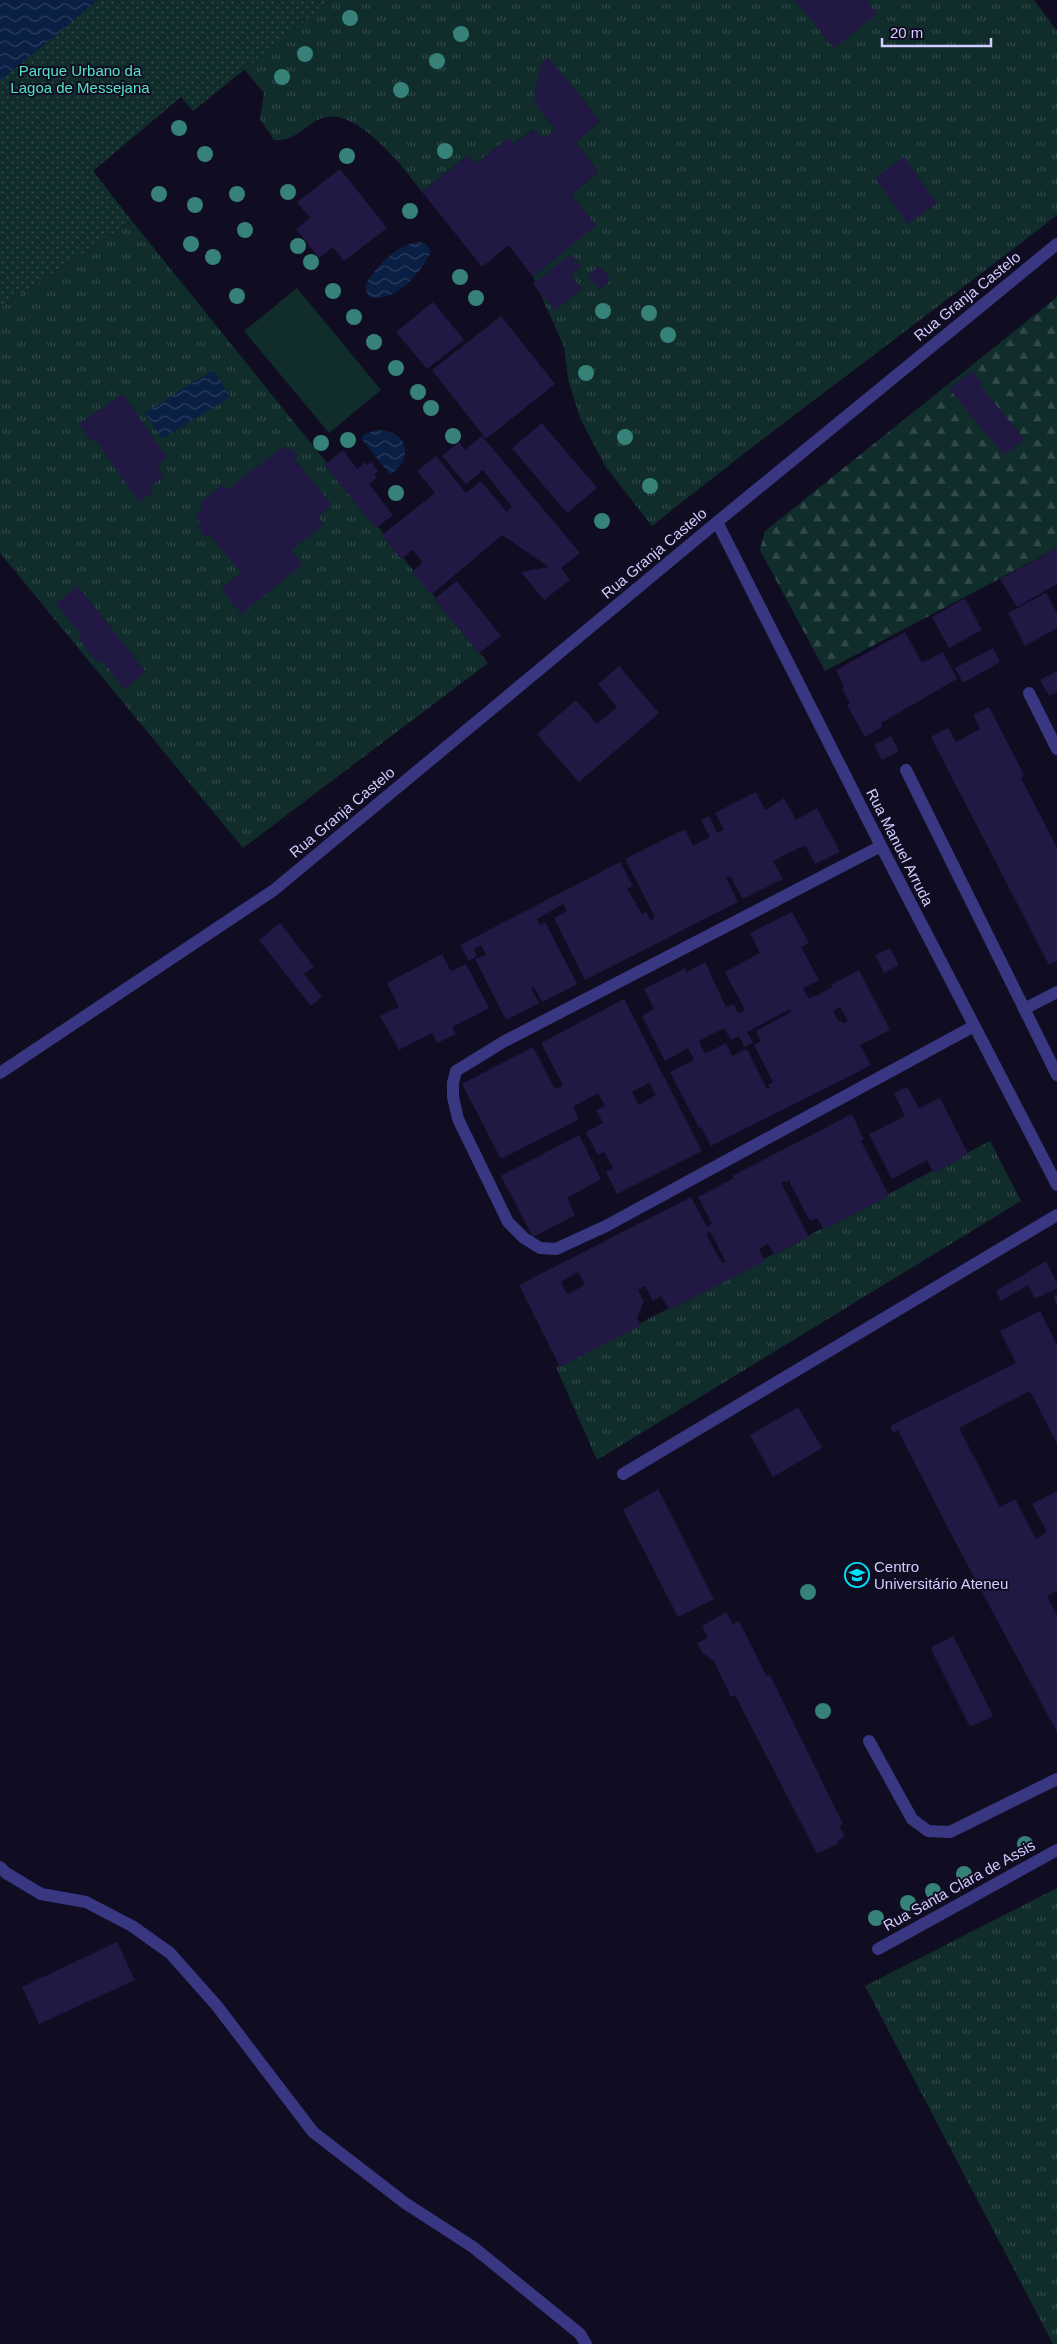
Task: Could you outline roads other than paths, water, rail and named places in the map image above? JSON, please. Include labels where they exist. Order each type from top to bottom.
[{"type":"street","name":"Rua Granja Castelo","points":[[0,1073],[274,890],[717,522],[1057,244]]},
{"type":"street","name":"Rua Manuel Arruda","points":[[717,522],[881,846],[1057,1185]]},
{"type":"street","points":[[1029,693],[1057,749]]},
{"type":"street","points":[[906,770],[1057,1075]]},
{"type":"street","points":[[881,846],[503,1042],[456,1071],[453,1083],[453,1097],[458,1118],[499,1205],[508,1222],[524,1238],[540,1248],[556,1249],[606,1226],[974,1026]]},
{"type":"street","points":[[1024,1009],[1057,992]]},
{"type":"street","points":[[623,1474],[1057,1215]]},
{"type":"street","points":[[869,1740],[912,1819],[928,1831],[950,1832],[1057,1779]]},
{"type":"street","name":"Rua Santa Clara de Assis","points":[[878,1949],[1057,1850]]},
{"type":"street","points":[[0,1867],[6,1874],[41,1894],[86,1902],[132,1926],[170,1953],[217,2006],[313,2132],[398,2198],[473,2247],[580,2334],[586,2344]]},
{"type":"water","points":[[0,0],[98,0],[0,81]]},
{"type":"water","points":[[418,242],[425,243],[431,251],[414,277],[397,292],[378,298],[368,296],[365,286],[381,264],[394,252]]},
{"type":"water","points":[[213,370],[230,397],[162,439],[145,413]]},
{"type":"water","points":[[378,430],[396,435],[405,446],[403,461],[390,475],[361,438],[367,433]]},
{"type":"place","name":"Centro Universitário Ateneu","points":[[857,1575]]},
{"type":"park label","name":"Parque Urbano da Lagoa de Messejana","points":[[80,78]]}]
